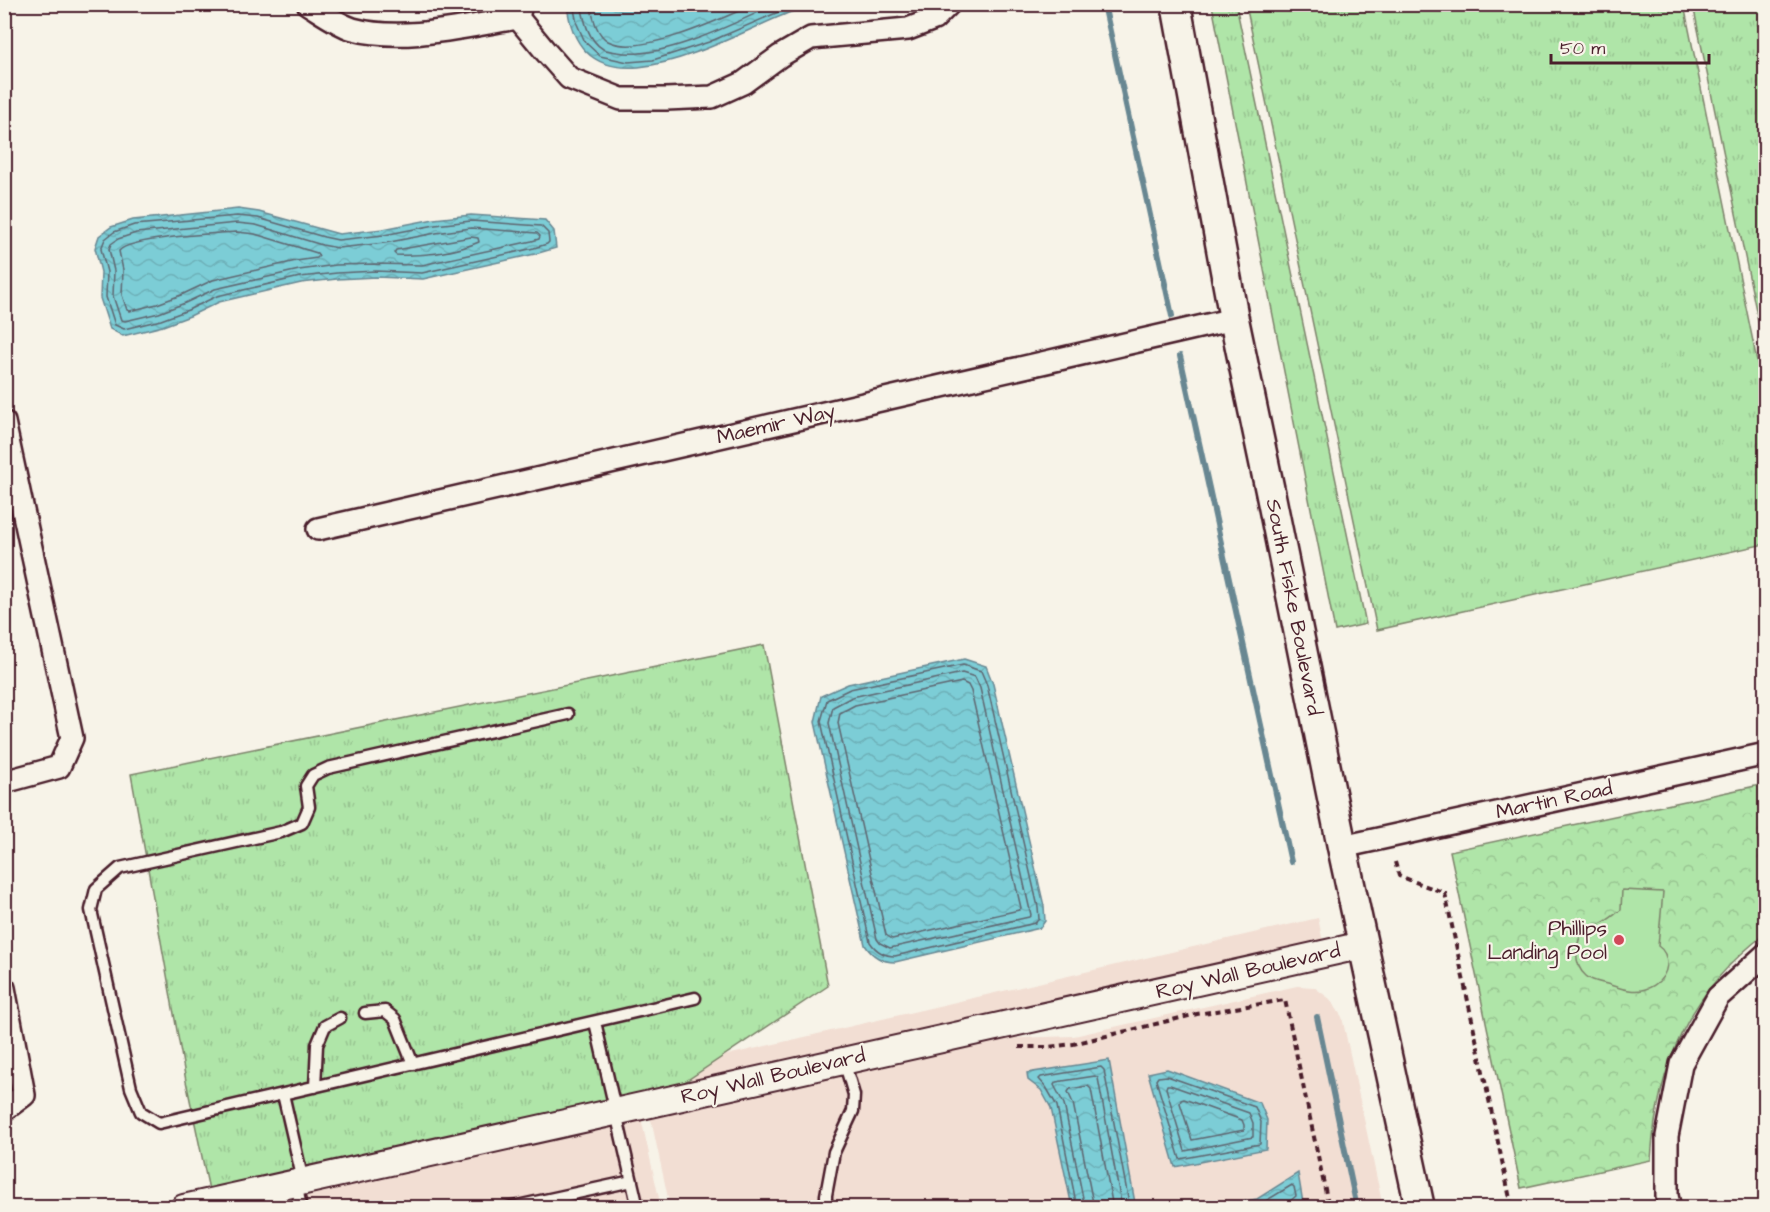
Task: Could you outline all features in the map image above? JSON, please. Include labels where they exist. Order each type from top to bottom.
[{"type":"main road","name":"South Fiske Boulevard","points":[[1176,4],[1234,319],[1342,847],[1420,1208]]},
{"type":"street","points":[[308,4],[350,29],[379,34],[406,35],[519,11],[569,78],[621,99],[712,97],[743,83],[780,56],[811,38],[908,29],[934,19],[949,4]]},
{"type":"street","name":"Maemir Way","points":[[318,529],[1234,319]]},
{"type":"street","points":[[4,422],[72,738],[59,768],[4,782]]},
{"type":"street","name":"Martin Road","points":[[1342,847],[1766,754]]},
{"type":"street","name":"Roy Wall Boulevard","points":[[184,1208],[1364,945]]},
{"type":"street","points":[[1670,1208],[1667,1196],[1667,1136],[1681,1064],[1718,997],[1766,954]]},
{"type":"street","points":[[4,988],[24,1095],[4,1110]]},
{"type":"lane","points":[[567,714],[328,768],[313,775],[306,786],[309,807],[302,823],[281,832],[120,868],[96,889],[91,910],[130,1088],[141,1112],[159,1123],[696,998]]},
{"type":"lane","points":[[365,1013],[386,1011],[395,1019],[413,1064]]},
{"type":"lane","points":[[315,1087],[317,1045],[325,1026],[340,1017]]},
{"type":"lane","points":[[595,1022],[638,1208]]},
{"type":"lane","points":[[826,1208],[826,1195],[834,1152],[853,1111],[854,1095],[844,1061]]},
{"type":"lane","points":[[283,1094],[299,1182],[301,1208]]},
{"type":"lane","points":[[508,1208],[632,1181]]},
{"type":"path","points":[[1395,862],[1399,876],[1445,893],[1512,1208]]},
{"type":"path","points":[[1009,1046],[1048,1047],[1072,1044],[1197,1014],[1285,1000],[1329,1208]]},
{"type":"shaded area","points":[[1318,918],[1323,942],[680,1085],[723,1056]]},
{"type":"shaded area","points":[[1297,986],[1314,987],[1330,999],[1342,1017],[1383,1207],[670,1207],[650,1115],[962,1047],[1016,1038],[1074,1036]]},
{"type":"shaded area","points":[[641,1118],[661,1207],[241,1208]]},
{"type":"green space","points":[[1212,5],[1236,5],[1366,624],[1335,631]]},
{"type":"green space","points":[[1246,5],[1684,5],[1765,400],[1765,544],[1377,630]]},
{"type":"green space","points":[[1693,5],[1765,5],[1765,354]]},
{"type":"green space","points":[[764,645],[828,986],[680,1085],[209,1190],[186,1081],[131,774]]},
{"type":"green space","points":[[1765,784],[1765,934],[1716,980],[1697,1006],[1682,1033],[1661,1093],[1651,1160],[1521,1188],[1450,851]]},
{"type":"green space","name":"Phillips Landing Pool","points":[[1622,890],[1663,892],[1658,946],[1665,954],[1667,965],[1659,982],[1642,990],[1626,990],[1590,979],[1582,971],[1577,960],[1577,946],[1586,930],[1605,922],[1621,910]]},
{"type":"water","points":[[567,4],[827,5],[791,12],[697,52],[661,63],[628,67],[599,61],[578,42]]},
{"type":"water","points":[[238,209],[259,212],[339,234],[471,215],[545,220],[554,231],[556,248],[423,279],[376,277],[301,283],[219,302],[163,326],[123,336],[110,329],[100,298],[101,272],[95,248],[99,236],[111,227],[133,220]]},
{"type":"water","points":[[964,659],[986,666],[993,684],[1044,906],[1045,921],[1040,928],[895,962],[882,960],[865,945],[815,722],[821,696],[848,684]]},
{"type":"water","points":[[1109,1060],[1135,1203],[1140,1207],[1072,1207],[1051,1108],[1041,1090],[1028,1080],[1027,1073]]},
{"type":"water","points":[[1167,1069],[1260,1103],[1267,1120],[1266,1149],[1175,1167],[1148,1073]]},
{"type":"water","points":[[1298,1173],[1303,1203],[1281,1208],[1211,1207],[1257,1199]]},
{"type":"waterway","points":[[1104,4],[1172,316]]},
{"type":"waterway","points":[[1180,356],[1291,862]]},
{"type":"waterway","points":[[1317,1017],[1357,1208]]},
{"type":"place","name":"Phillips Landing Pool","points":[[1619,940]]}]
